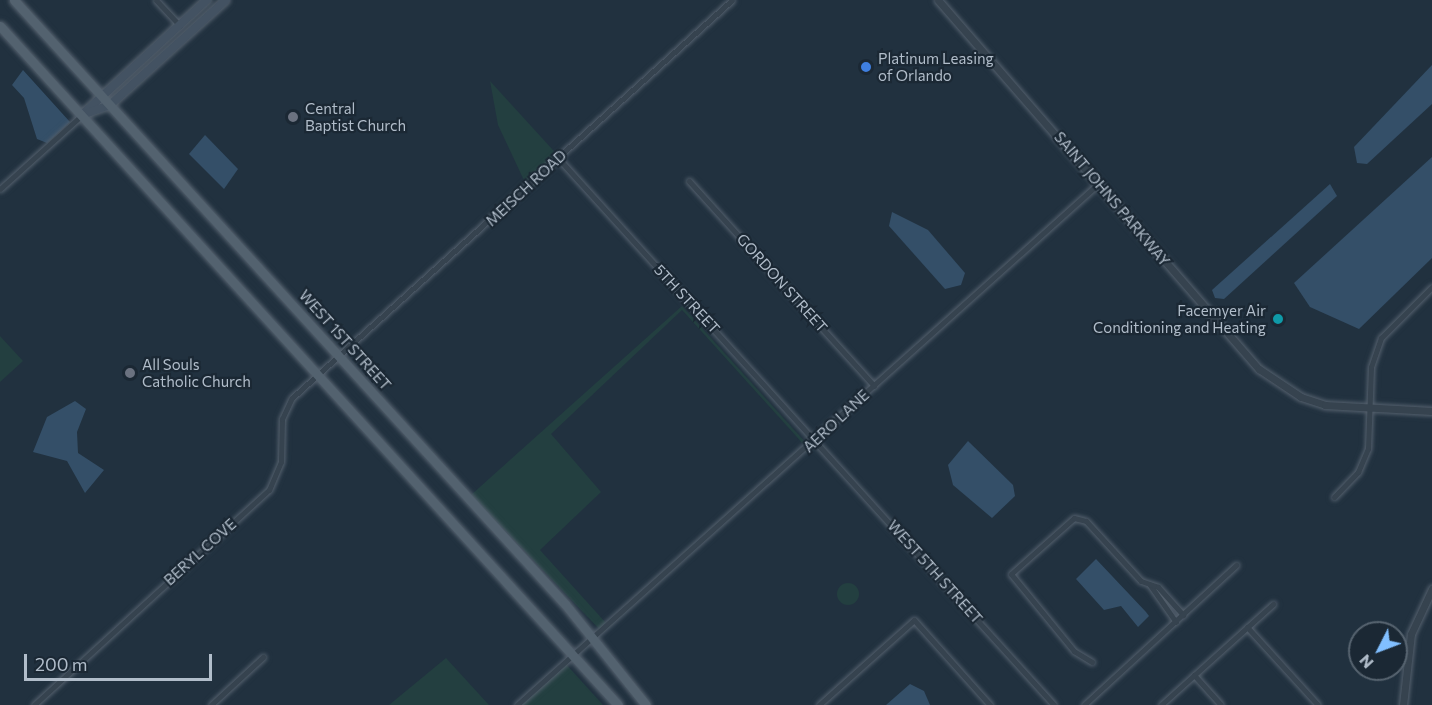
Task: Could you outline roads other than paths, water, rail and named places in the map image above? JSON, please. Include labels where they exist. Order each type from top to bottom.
[{"type":"main road","name":"WEST 1ST STREET","points":[[14,0],[594,639],[646,705]]},
{"type":"main road","points":[[82,115],[207,0]]},
{"type":"main road","points":[[82,115],[110,105],[226,0]]},
{"type":"main road","points":[[0,26],[618,705]]},
{"type":"street","points":[[156,0],[180,26]]},
{"type":"street","name":"MEISCH ROAD","points":[[319,375],[341,358],[732,0]]},
{"type":"street","name":"SAINT JOHNS PARKWAY","points":[[938,0],[1259,369],[1301,397],[1326,405],[1432,411]]},
{"type":"street","points":[[0,189],[82,115]]},
{"type":"street","name":"5TH STREET","points":[[558,158],[815,440]]},
{"type":"street","name":"GORDON STREET","points":[[689,181],[874,386]]},
{"type":"street","name":"AERO LANE","points":[[518,705],[1097,185]]},
{"type":"street","points":[[1334,496],[1363,462],[1371,436],[1371,367],[1381,338],[1432,287]]},
{"type":"street","name":"BERYL COVE","points":[[34,705],[269,490],[281,462],[287,405],[319,375]]},
{"type":"street","name":"WEST 5TH STREET","points":[[815,440],[1054,705]]},
{"type":"street","points":[[1092,662],[1074,651],[1012,581],[1015,566],[1058,527],[1078,517],[1150,585],[1166,595],[1184,615]]},
{"type":"street","points":[[1084,705],[1236,565]]},
{"type":"street","points":[[1150,585],[1159,602],[1176,622]]},
{"type":"street","points":[[1403,705],[1411,634],[1432,589]]},
{"type":"street","points":[[1159,602],[1166,595]]},
{"type":"street","points":[[1161,705],[1273,604]]},
{"type":"street","points":[[819,705],[914,620],[990,705]]},
{"type":"street","points":[[1247,627],[1318,705]]},
{"type":"street","points":[[211,705],[263,657]]},
{"type":"street","points":[[1194,675],[1221,705]]},
{"type":"water","points":[[1432,65],[1432,104],[1367,164],[1357,163],[1354,147]]},
{"type":"water","points":[[23,70],[70,122],[47,143],[37,139],[24,98],[12,85]]},
{"type":"water","points":[[205,135],[238,169],[224,189],[189,154]]},
{"type":"water","points":[[1432,157],[1432,258],[1359,329],[1310,307],[1294,283]]},
{"type":"water","points":[[1330,184],[1337,196],[1224,299],[1215,298],[1212,290]]},
{"type":"water","points":[[892,212],[928,230],[965,273],[961,285],[945,289],[889,226]]},
{"type":"water","points":[[75,401],[86,409],[77,432],[78,453],[104,470],[85,493],[67,461],[33,452],[47,417]]},
{"type":"water","points":[[968,441],[1013,485],[1015,496],[992,518],[953,485],[948,465]]},
{"type":"water","points":[[1096,559],[1149,616],[1138,627],[1121,606],[1104,610],[1076,579]]},
{"type":"water","points":[[910,684],[924,691],[930,705],[886,705]]},
{"type":"place","name":"Platinum Leasing of Orlando","points":[[866,67]]},
{"type":"place","name":"Central Baptist Church","points":[[293,117]]},
{"type":"place","name":"Facemyer Air Conditioning and Heating","points":[[1278,319]]},
{"type":"place","name":"All Souls Catholic Church","points":[[130,373]]}]
